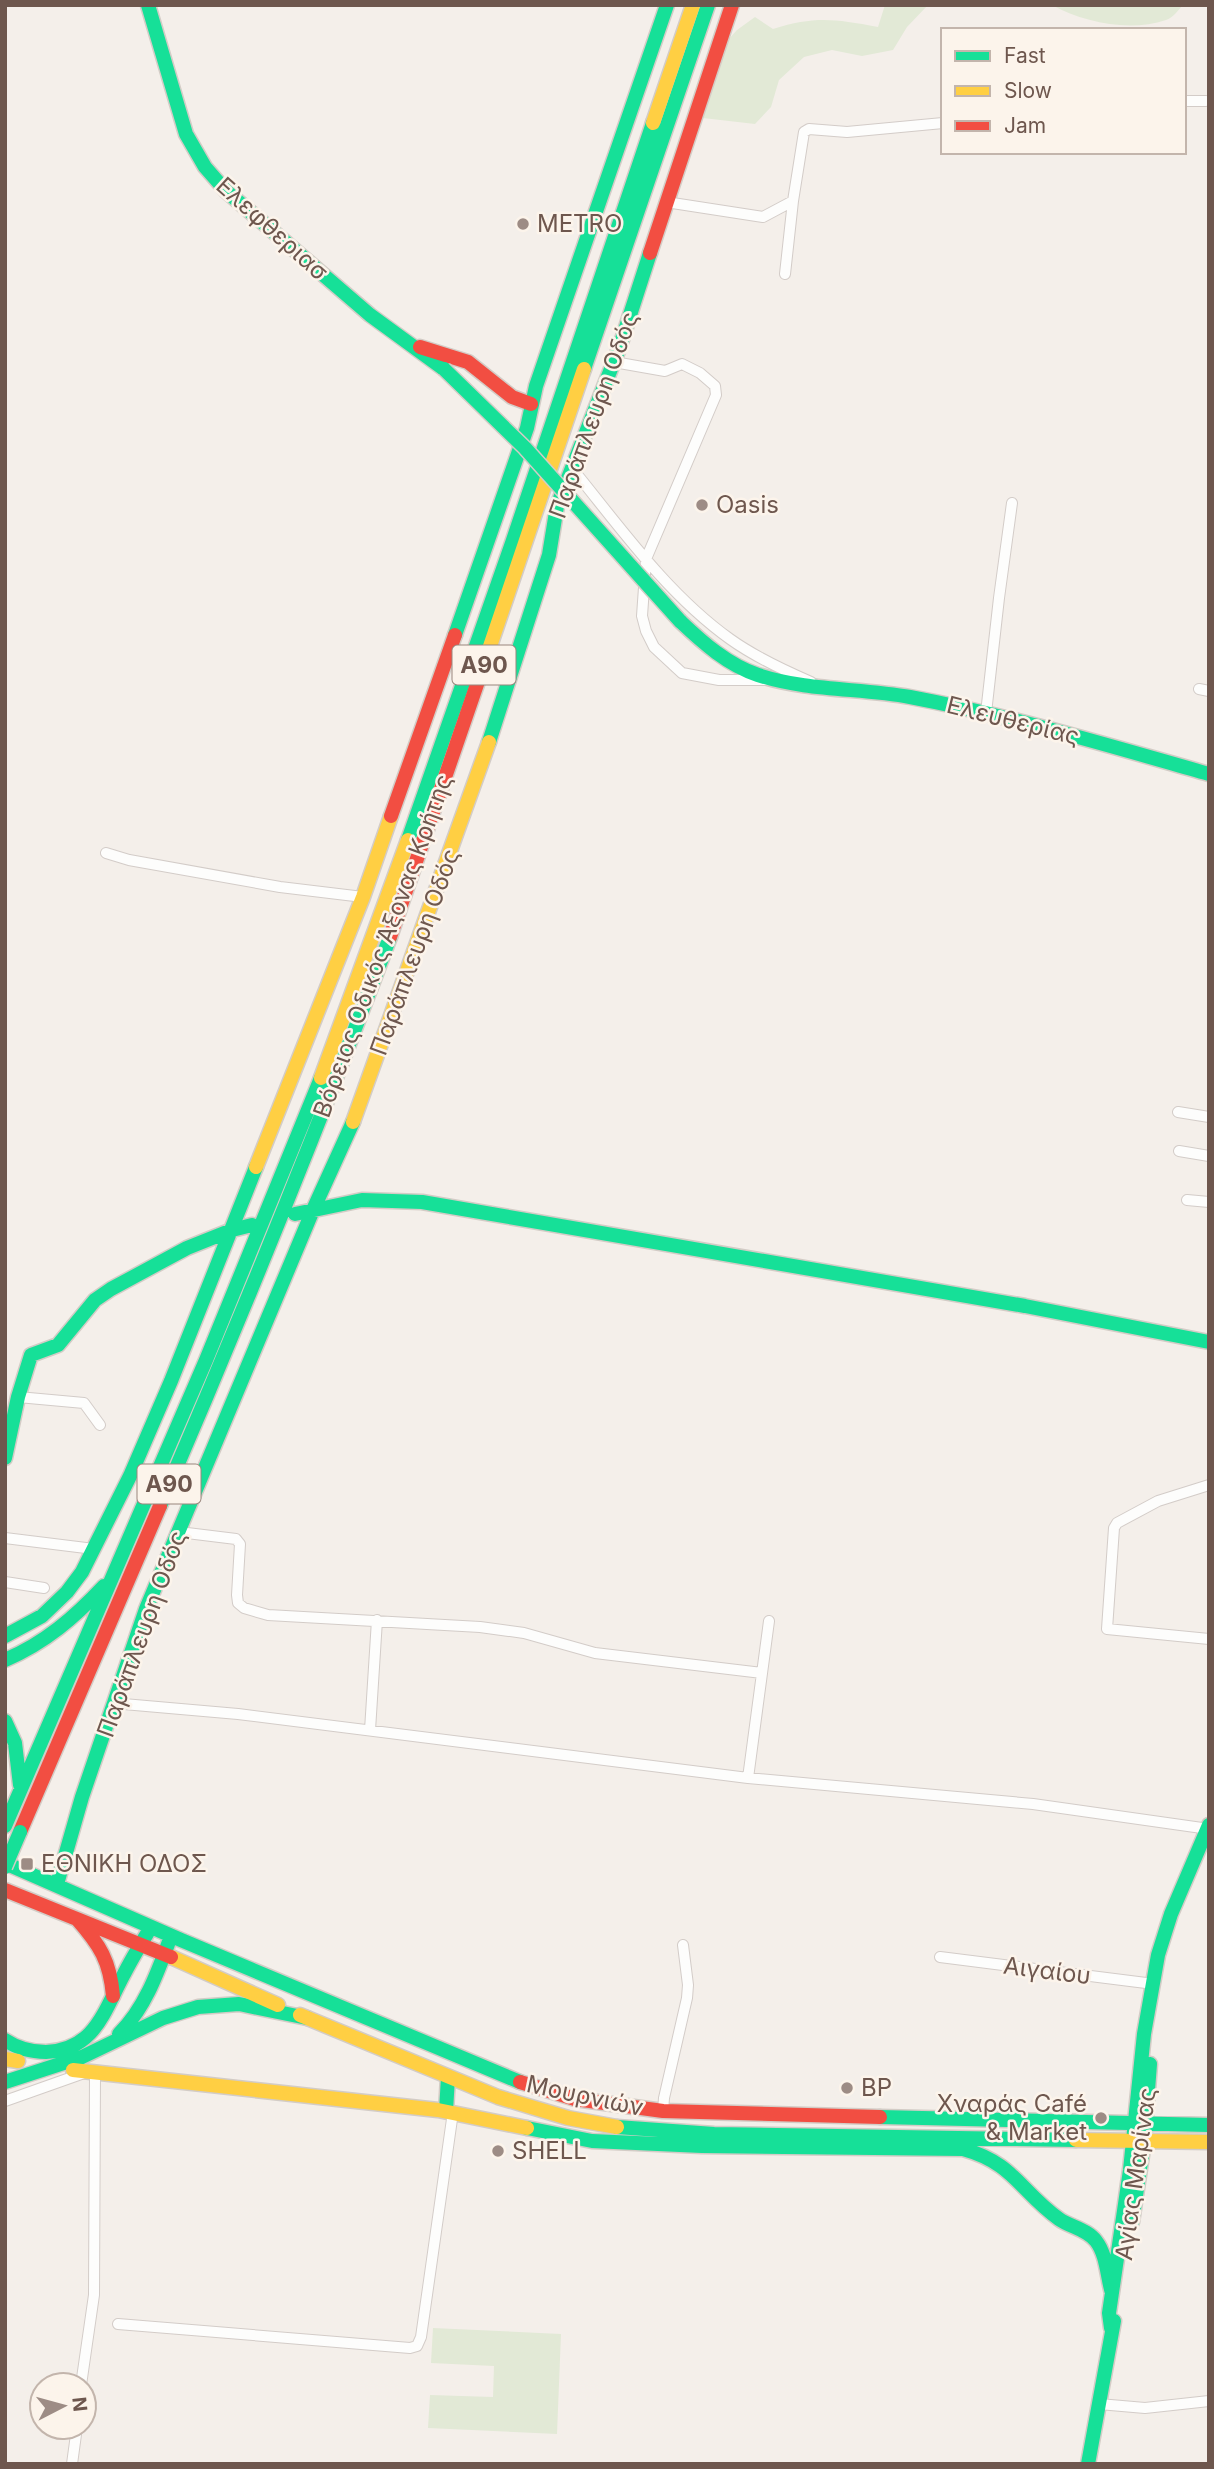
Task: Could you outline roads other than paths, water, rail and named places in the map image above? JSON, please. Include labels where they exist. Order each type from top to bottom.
[{"type":"main road","name":"Ελεφθεριασ","points":[[148,5],[186,134],[205,167],[226,191],[370,315],[444,369],[526,448],[680,621]]},
{"type":"main road","points":[[5,1636],[42,1616],[82,1572],[130,1476],[166,1393],[363,897],[527,428],[531,404],[667,5]]},
{"type":"main road","name":"Βόρειος Οδικός Άξονας Κρήτης","points":[[6,1825],[228,1310],[319,1082],[387,900],[693,5]]},
{"type":"main road","name":"Βόρειος Οδικός Άξονας Κρήτης","points":[[5,1865],[241,1317],[388,942],[708,5]]},
{"type":"main road","name":"Παράπλευρη Οδός","points":[[57,1884],[112,1703],[146,1609],[313,1210],[360,1105],[487,750],[549,555],[557,506],[614,362],[732,5]]},
{"type":"main road","points":[[413,345],[467,362],[490,378],[510,398],[531,404]]},
{"type":"main road","name":"Ελευθερίας","points":[[680,621],[722,658],[748,671],[778,680],[885,692],[986,713],[1209,775]]},
{"type":"main road","points":[[295,1214],[362,1200],[422,1202],[1012,1304],[1209,1342]]},
{"type":"main road","points":[[5,1458],[18,1397],[31,1355],[50,1349],[63,1340],[95,1300],[111,1289],[187,1248],[252,1225]]},
{"type":"main road","points":[[5,1660],[46,1641],[114,1576]]},
{"type":"main road","points":[[5,1721],[17,1749],[20,1791]]},
{"type":"main road","name":"Αγίας Μαρίνας","points":[[1088,2464],[1111,2328],[1116,2314],[1135,2170],[1143,2090],[1144,2034],[1149,2020],[1161,1945],[1176,1899],[1208,1828]]},
{"type":"main road","name":"Μουρνιών","points":[[5,1865],[57,1884],[171,1936],[503,2077],[575,2099],[663,2111],[1209,2125]]},
{"type":"main road","points":[[5,1890],[141,1944],[306,2018],[448,2077],[568,2118],[618,2127],[714,2134],[1209,2142]]},
{"type":"main road","points":[[77,1919],[96,1940],[110,1964],[113,1999]]},
{"type":"main road","points":[[5,2040],[27,2051],[45,2052],[72,2047],[93,2031],[105,2016],[122,1978],[151,1927]]},
{"type":"main road","points":[[106,2045],[132,2020],[146,1999],[171,1936]]},
{"type":"main road","points":[[5,2082],[83,2057],[178,2012],[215,2004],[251,2005],[306,2018]]},
{"type":"main road","points":[[84,2072],[450,2112],[570,2138],[626,2143],[963,2149],[977,2152],[1002,2164],[1056,2217],[1095,2239],[1112,2293]]},
{"type":"main road","points":[[448,2077],[450,2112]]},
{"type":"main road","points":[[1102,2122],[1128,2109],[1143,2090],[1158,2113],[1175,2124]]},
{"type":"main road","points":[[1105,2140],[1122,2151],[1135,2170],[1153,2151],[1174,2142]]},
{"type":"main road","name":"Αγίας Μαρίνας","points":[[1111,2328],[1109,2313],[1112,2293],[1135,2170]]},
{"type":"street","points":[[1186,101],[1206,101]]},
{"type":"street","points":[[785,274],[804,132],[847,132],[941,123]]},
{"type":"street","points":[[666,202],[764,218],[793,201]]},
{"type":"street","points":[[614,362],[665,371],[682,364],[701,373],[715,386],[716,395],[646,559],[642,600],[644,624],[654,648],[672,666],[695,677],[747,681],[778,680]]},
{"type":"street","points":[[571,467],[646,559],[694,611],[732,640],[815,685]]},
{"type":"street","points":[[986,713],[1012,503]]},
{"type":"street","points":[[106,853],[129,860],[280,887],[363,897]]},
{"type":"street","points":[[1178,1112],[1209,1117]]},
{"type":"street","points":[[1180,1151],[1209,1156]]},
{"type":"street","points":[[1187,1200],[1209,1202]]},
{"type":"street","points":[[18,1397],[84,1403],[100,1424]]},
{"type":"street","points":[[1209,1485],[1158,1501],[1117,1523],[1114,1528],[1107,1629],[1209,1639]]},
{"type":"street","points":[[179,1532],[236,1539],[240,1544],[237,1595],[239,1603],[244,1608],[268,1615],[455,1624],[502,1629],[595,1653],[762,1673]]},
{"type":"street","points":[[5,1538],[94,1549]]},
{"type":"street","points":[[5,1582],[44,1587]]},
{"type":"street","points":[[370,1730],[377,1620]]},
{"type":"street","points":[[748,1779],[769,1621]]},
{"type":"street","points":[[112,1703],[238,1714],[748,1779],[1033,1804],[1208,1828]]},
{"type":"street","points":[[663,2111],[687,1998],[683,1945]]},
{"type":"street","name":"Αιγαίου","points":[[940,1957],[1154,1984]]},
{"type":"street","points":[[5,2101],[84,2072],[94,2295],[83,2371]]},
{"type":"street","points":[[118,2324],[410,2348],[417,2346],[421,2337],[450,2112]]},
{"type":"street","points":[[1099,2404],[1144,2408],[1209,2401]]},
{"type":"street","points":[[72,2464],[75,2441]]},
{"type":"place","name":"METRO","points":[[523,224]]},
{"type":"place","name":"Oasis","points":[[702,505]]},
{"type":"place","name":"ΕΘΝΙΚΗ ΟΔΟΣ","points":[[27,1864]]},
{"type":"place","name":"BP","points":[[847,2088]]},
{"type":"place","name":"Χναράς Café & Market","points":[[1101,2118]]},
{"type":"place","name":"SHELL","points":[[498,2151]]}]
